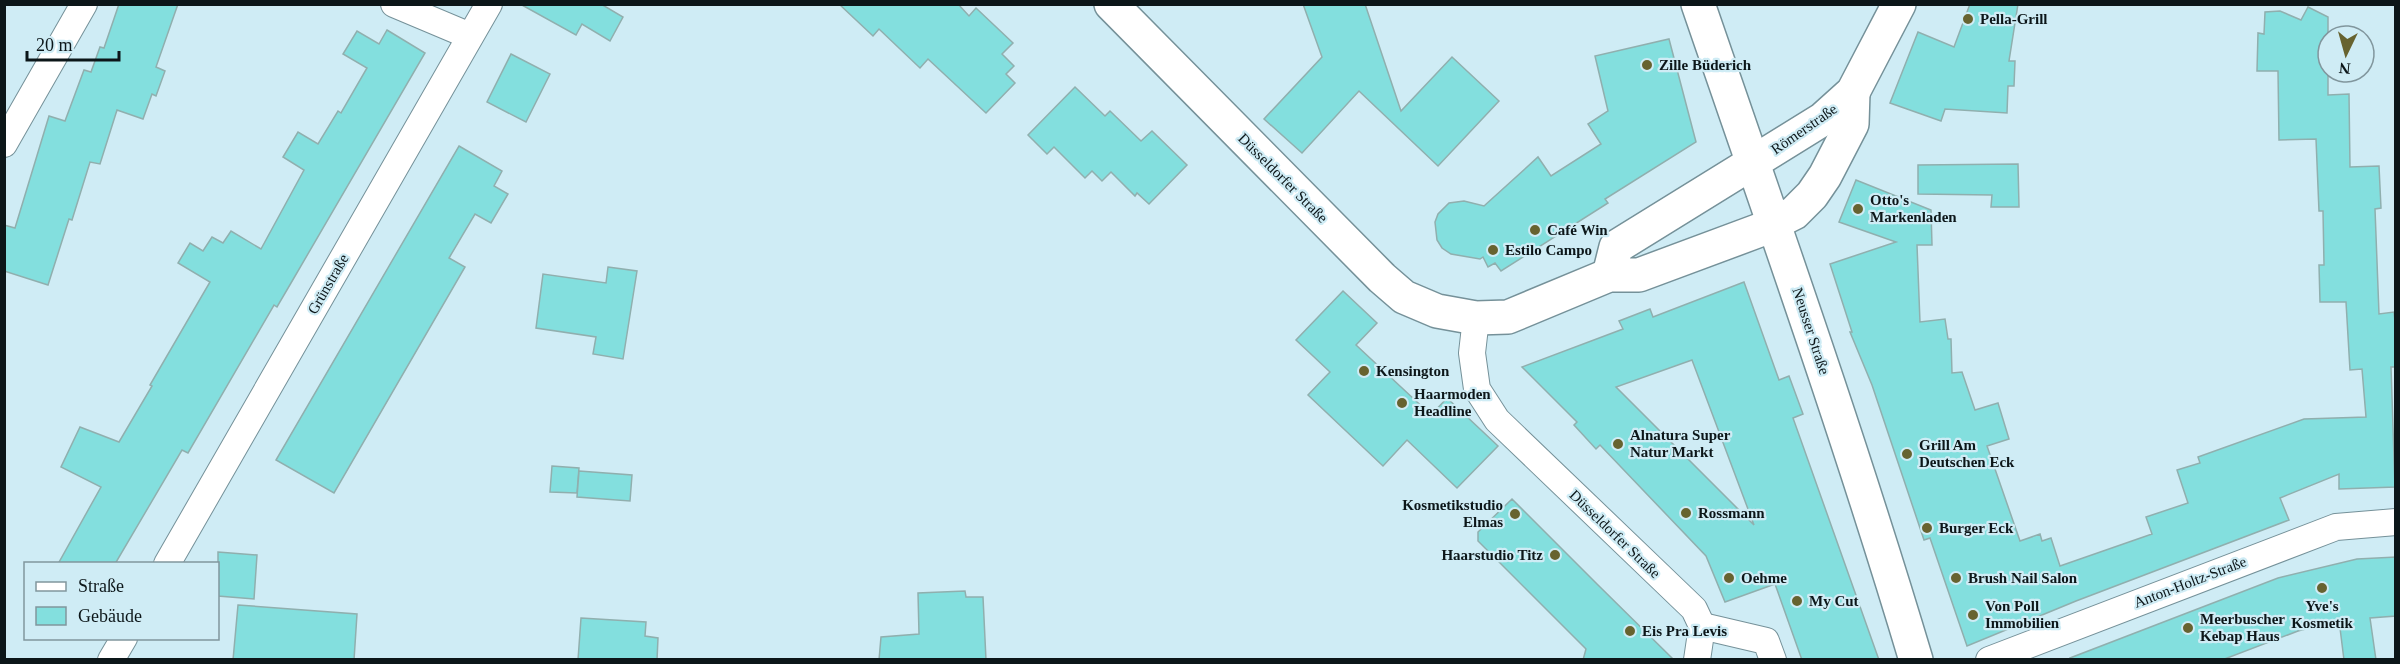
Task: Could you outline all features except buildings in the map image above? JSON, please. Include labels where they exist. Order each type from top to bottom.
[{"type":"main road","name":"Düsseldorfer Straße","points":[[1111,4],[1382,278],[1404,297],[1437,311],[1476,318],[1508,317],[1609,276],[1639,275],[1775,223]]},
{"type":"main road","name":"Neusser Straße","points":[[1698,4],[1752,164],[1775,223],[1883,548],[1916,660]]},
{"type":"main road","name":"Römerstraße","points":[[1752,164],[1823,120],[1853,92],[1899,4]]},
{"type":"main road","name":"Römerstraße","points":[[1775,223],[1794,213],[1812,195],[1825,176],[1852,124],[1853,92]]},
{"type":"main road","points":[[1609,276],[1616,247],[1752,164]]},
{"type":"street","points":[[4,144],[84,4]]},
{"type":"street","points":[[394,4],[470,36]]},
{"type":"street","name":"Grünstraße","points":[[168,562],[489,4]]},
{"type":"street","name":"Düsseldorfer Straße","points":[[1476,318],[1472,353],[1477,389],[1497,420],[1694,609],[1702,626]]},
{"type":"street","name":"Anton-Holtz-Straße","points":[[1989,660],[2336,527],[2396,522]]},
{"type":"street","points":[[1696,660],[1702,626],[1766,641],[1773,660]]},
{"type":"street","points":[[111,660],[123,640]]},
{"type":"place","name":"Pella-Grill","points":[[1968,19]]},
{"type":"place","name":"Zille Büderich","points":[[1647,65]]},
{"type":"place","name":"Otto's Markenladen","points":[[1858,209]]},
{"type":"place","name":"Café Win","points":[[1535,230]]},
{"type":"place","name":"Estilo Campo","points":[[1493,250]]},
{"type":"place","name":"Kensington","points":[[1364,371]]},
{"type":"place","name":"Haarmoden Headline","points":[[1402,403]]},
{"type":"place","name":"Alnatura Super Natur Markt","points":[[1618,444]]},
{"type":"place","name":"Grill Am Deutschen Eck","points":[[1907,454]]},
{"type":"place","name":"Rossmann","points":[[1686,513]]},
{"type":"place","name":"Kosmetikstudio Elmas","points":[[1515,514]]},
{"type":"place","name":"Burger Eck","points":[[1927,528]]},
{"type":"place","name":"Haarstudio Titz","points":[[1555,555]]},
{"type":"place","name":"Oehme","points":[[1729,578]]},
{"type":"place","name":"Brush Nail Salon","points":[[1956,578]]},
{"type":"place","name":"Yve's Kosmetik","points":[[2322,588]]},
{"type":"place","name":"My Cut","points":[[1797,601]]},
{"type":"place","name":"Von Poll Immobilien","points":[[1973,615]]},
{"type":"place","name":"Meerbuscher Kebap Haus","points":[[2188,628]]},
{"type":"place","name":"Eis Pra Levis","points":[[1630,631]]}]
